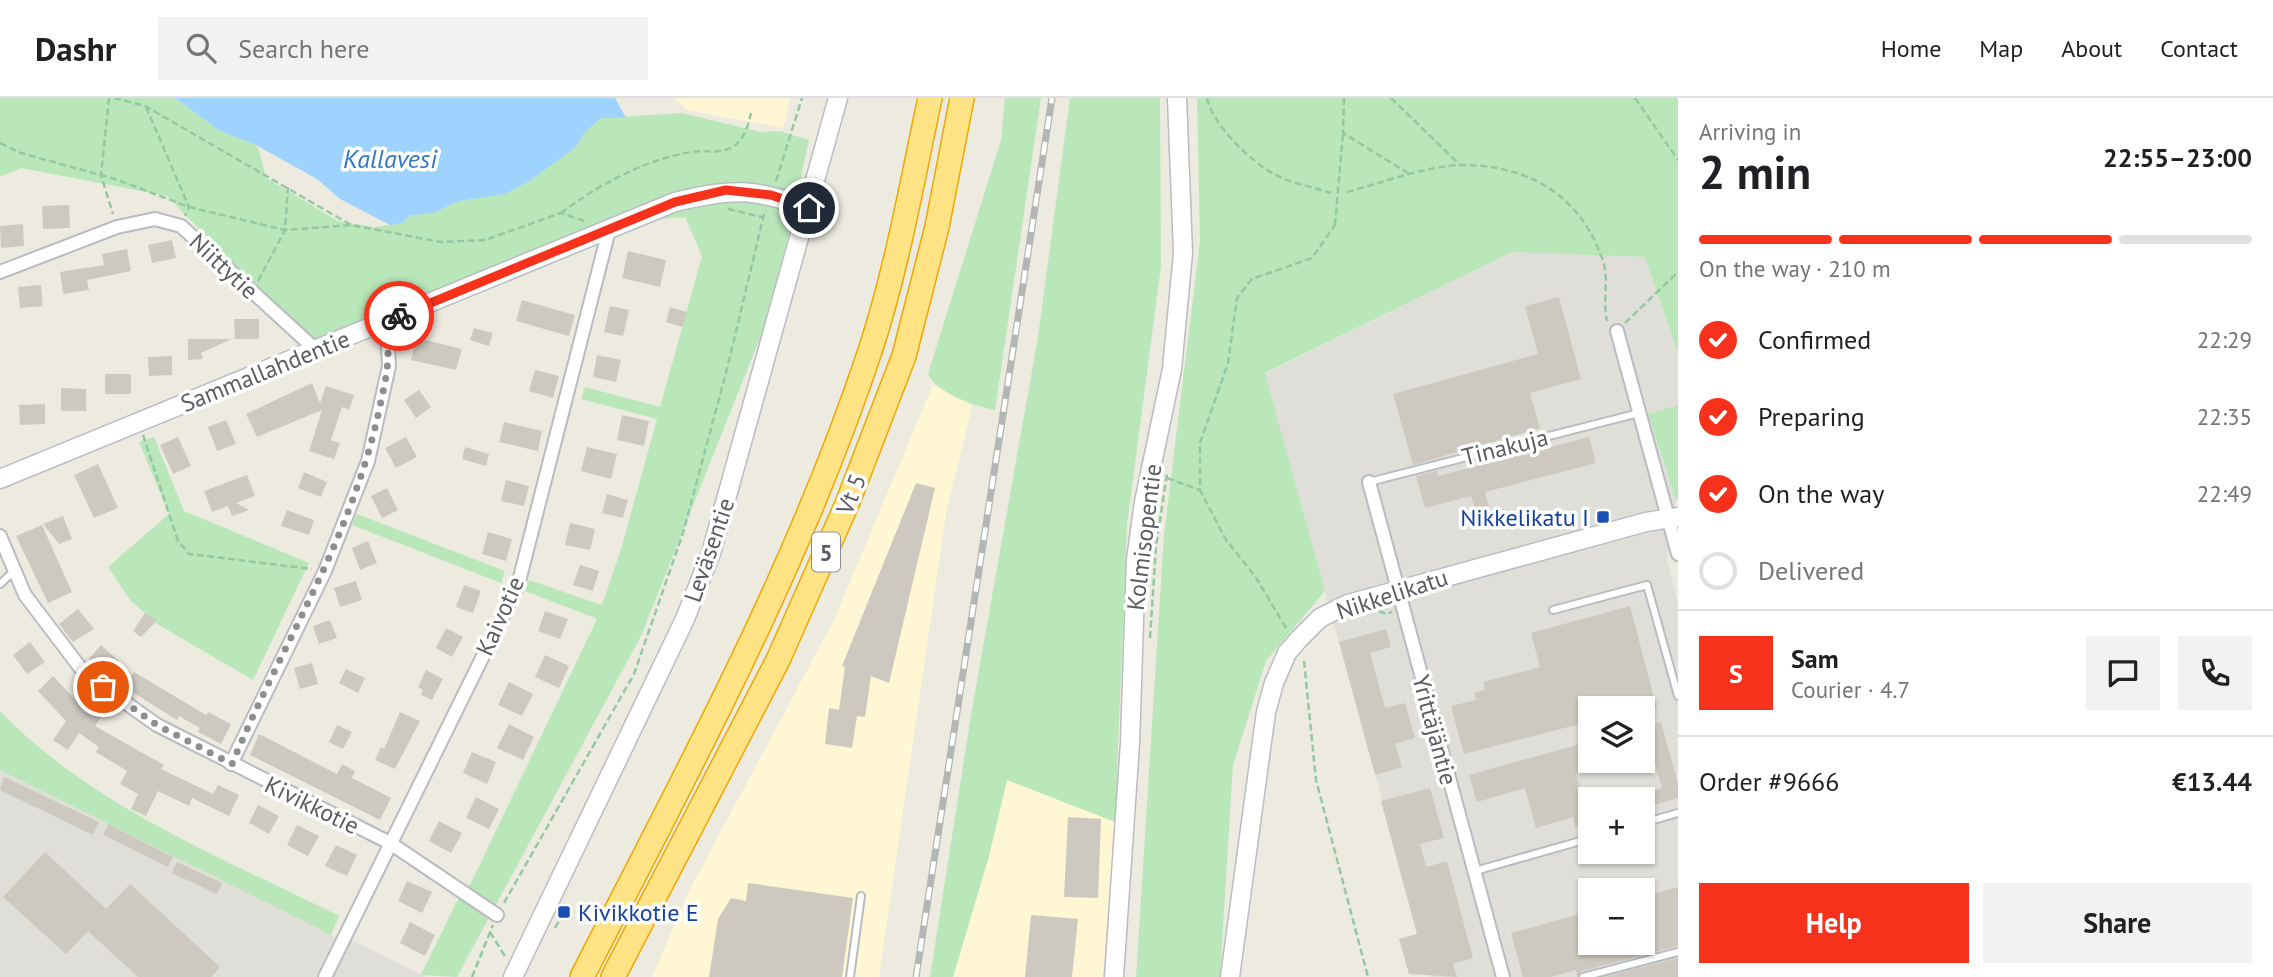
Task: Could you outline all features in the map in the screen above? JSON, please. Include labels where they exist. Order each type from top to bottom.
[{"type":"highway","name":"Vt 5","points":[[582,977],[751,647],[819,490],[871,349],[905,218],[930,98]]},
{"type":"highway","name":"Vt 5","points":[[613,977],[778,660],[847,504],[904,356],[937,227],[962,98]]},
{"type":"main road","name":"Leväsentie","points":[[513,977],[673,643],[711,553],[838,98]]},
{"type":"main road","name":"Kolmisopentie","points":[[1114,977],[1130,743],[1136,560],[1143,502],[1172,369],[1183,253],[1177,98]]},
{"type":"main road","name":"Sammallahdentie","points":[[0,479],[675,202],[726,190],[771,195],[809,208]]},
{"type":"main road","name":"Nikkelikatu","points":[[1230,977],[1266,712],[1287,653],[1320,618],[1348,604],[1399,589],[1673,518]]},
{"type":"street","name":"Niittytie","points":[[0,272],[117,227],[156,219],[181,226],[316,350]]},
{"type":"street","name":"Kaivotie","points":[[325,977],[518,585],[608,242],[608,230]]},
{"type":"street","points":[[232,764],[325,570],[368,461],[389,366],[387,333],[383,322]]},
{"type":"street","points":[[1617,331],[1673,518],[1678,554]]},
{"type":"street","name":"Yrittäjäntie","points":[[1369,482],[1503,977]]},
{"type":"street","name":"Kivikkotie","points":[[0,537],[24,595],[85,674],[157,725],[390,843],[498,915]]},
{"type":"lane","name":"Tinakuja","points":[[1369,482],[1640,413]]},
{"type":"lane","points":[[0,584],[14,570]]},
{"type":"lane","points":[[1553,610],[1647,585],[1678,696]]},
{"type":"lane","points":[[1655,820],[1678,813]]},
{"type":"lane","points":[[1473,871],[1578,842]]},
{"type":"lane","points":[[850,977],[861,896]]},
{"type":"lane","points":[[1583,977],[1678,951]]},
{"type":"path","points":[[108,98],[101,175],[117,227]]},
{"type":"path","points":[[114,98],[145,106],[351,225]]},
{"type":"path","points":[[771,195],[802,98]]},
{"type":"path","points":[[1207,98],[1209,110],[1237,145],[1274,174],[1331,193]]},
{"type":"path","points":[[1290,637],[1255,576],[1226,540],[1200,490],[1200,443],[1228,363],[1237,298],[1252,279],[1312,258],[1335,225],[1344,98]]},
{"type":"path","points":[[1391,98],[1460,165]]},
{"type":"path","points":[[1635,98],[1678,160]]},
{"type":"path","points":[[145,106],[189,207]]},
{"type":"path","points":[[0,143],[21,153],[101,175],[189,207],[285,230],[351,225],[441,242],[485,240],[561,213],[586,194],[654,161],[693,152],[726,150],[745,136],[751,113]]},
{"type":"path","points":[[1343,133],[1411,175]]},
{"type":"path","points":[[1347,192],[1460,165],[1507,170],[1552,186],[1577,212],[1603,259],[1606,293]]},
{"type":"path","points":[[252,291],[285,230],[288,187]]},
{"type":"path","points":[[561,213],[608,230]]},
{"type":"path","points":[[472,977],[498,915],[634,674],[682,533],[727,369],[762,216]]},
{"type":"path","points":[[1617,331],[1678,272]]},
{"type":"path","points":[[142,432],[178,541],[189,554],[325,570]]},
{"type":"path","points":[[1150,643],[1156,546],[1168,465]]},
{"type":"path","points":[[1166,478],[1200,490]]},
{"type":"path","points":[[1372,608],[1386,614],[1403,607]]},
{"type":"path","points":[[1300,656],[1296,665],[1306,670]]},
{"type":"path","points":[[1304,661],[1316,780],[1367,977]]},
{"type":"shaded area","points":[[675,98],[790,98],[783,128],[687,110]]},
{"type":"shaded area","points":[[1512,252],[1645,257],[1678,353],[1678,405],[1648,415],[1676,500],[1667,560],[1678,603],[1678,977],[1431,977],[1265,374]]},
{"type":"shaded area","points":[[933,385],[972,406],[946,513],[879,977],[652,977],[688,893],[834,620]]},
{"type":"shaded area","points":[[0,770],[331,935],[355,942],[426,977],[0,977]]},
{"type":"shaded area","points":[[1007,779],[1115,822],[1103,977],[953,977],[989,856]]},
{"type":"green space","points":[[0,98],[175,98],[220,131],[254,144],[259,150],[266,178],[338,221],[374,227],[403,223],[409,216],[436,212],[459,201],[505,194],[530,181],[576,147],[584,133],[601,118],[682,113],[761,132],[780,131],[809,140],[772,308],[641,636],[457,977],[421,975],[456,903],[471,883],[597,619],[525,591],[529,580],[602,605],[622,546],[657,419],[581,399],[585,387],[660,407],[702,256],[685,217],[603,224],[314,347],[167,196],[21,168],[0,177]]},
{"type":"green space","points":[[1005,98],[1041,98],[995,410],[948,393],[928,374],[1001,140]]},
{"type":"green space","points":[[1070,98],[1160,98],[1161,266],[1127,525],[1115,822],[1007,780],[989,856],[953,977],[930,977],[971,715],[1038,337]]},
{"type":"green space","points":[[1197,98],[1678,98],[1678,353],[1645,257],[1512,252],[1265,373],[1325,591],[1266,661],[1233,765],[1220,977],[1136,977],[1164,535],[1200,241]]},
{"type":"green space","points":[[1678,405],[1678,500],[1676,500],[1648,414]]},
{"type":"green space","points":[[154,437],[184,511],[309,563],[253,680],[157,624],[130,600],[108,567],[169,514],[139,442]]},
{"type":"green space","points":[[357,514],[505,571],[501,583],[352,525]]},
{"type":"green space","points":[[0,711],[36,745],[117,802],[205,851],[339,916],[331,935],[0,770]]},
{"type":"water","name":"Kallavesi","points":[[175,98],[615,98],[626,118],[601,118],[584,133],[576,147],[530,181],[505,194],[459,201],[436,212],[409,216],[403,223],[390,225],[340,199],[317,179],[254,144],[220,131]]},
{"type":"building","points":[[69,205],[70,228],[43,229],[42,206]]},
{"type":"building","points":[[23,224],[24,246],[1,248],[0,226]]},
{"type":"building","points":[[172,240],[176,258],[152,263],[148,245]]},
{"type":"building","points":[[127,249],[131,271],[87,280],[89,290],[63,294],[60,272],[104,265],[102,254]]},
{"type":"building","points":[[628,251],[666,260],[660,287],[622,278]]},
{"type":"building","points":[[41,285],[43,306],[20,308],[18,287]]},
{"type":"building","points":[[1559,297],[1581,379],[1530,393],[1540,428],[1413,465],[1393,394],[1538,354],[1525,306]]},
{"type":"building","points":[[522,300],[575,315],[569,336],[516,321]]},
{"type":"building","points":[[610,306],[629,310],[623,336],[604,332]]},
{"type":"building","points":[[670,307],[687,312],[682,327],[666,322]]},
{"type":"building","points":[[234,319],[259,319],[259,339],[235,339]]},
{"type":"building","points":[[474,328],[493,333],[489,346],[470,340]]},
{"type":"building","points":[[417,338],[462,349],[456,370],[411,360]]},
{"type":"building","points":[[188,339],[232,339],[201,353],[203,359],[188,360]]},
{"type":"building","points":[[597,355],[621,360],[616,382],[593,377]]},
{"type":"building","points":[[172,356],[172,375],[149,376],[148,357]]},
{"type":"building","points":[[535,370],[559,376],[553,398],[529,391]]},
{"type":"building","points":[[105,374],[131,374],[131,394],[105,394]]},
{"type":"building","points":[[312,383],[320,403],[326,386],[354,395],[349,410],[342,407],[331,440],[340,443],[334,459],[309,451],[322,410],[257,437],[246,414]]},
{"type":"building","points":[[61,388],[86,389],[86,411],[61,411]]},
{"type":"building","points":[[419,390],[431,407],[416,418],[404,400]]},
{"type":"building","points":[[45,404],[45,424],[20,425],[19,405]]},
{"type":"building","points":[[622,415],[649,421],[644,446],[617,440]]},
{"type":"building","points":[[226,420],[236,444],[217,451],[208,427]]},
{"type":"building","points":[[504,422],[542,431],[538,451],[499,442]]},
{"type":"building","points":[[178,437],[191,466],[173,474],[160,445]]},
{"type":"building","points":[[406,437],[417,457],[396,468],[385,448]]},
{"type":"building","points":[[1589,437],[1596,463],[1485,492],[1491,516],[1478,519],[1471,496],[1425,508],[1416,476],[1437,471],[1438,476]]},
{"type":"building","points":[[465,447],[489,454],[486,466],[462,459]]},
{"type":"building","points":[[587,447],[617,454],[611,479],[581,471]]},
{"type":"building","points":[[98,464],[118,508],[94,518],[74,475]]},
{"type":"building","points":[[304,472],[327,482],[321,497],[298,488]]},
{"type":"building","points":[[247,475],[255,496],[236,503],[249,510],[232,516],[228,506],[212,512],[204,491]]},
{"type":"building","points":[[506,480],[529,486],[524,506],[501,501]]},
{"type":"building","points":[[916,483],[935,488],[889,683],[871,676],[865,717],[857,716],[852,748],[825,744],[829,708],[839,710],[845,667],[842,666]]},
{"type":"building","points":[[387,488],[398,510],[382,518],[371,496]]},
{"type":"building","points":[[607,494],[628,500],[623,518],[602,513]]},
{"type":"building","points":[[287,510],[314,520],[309,535],[281,526]]},
{"type":"building","points":[[63,516],[72,539],[59,544],[43,524]]},
{"type":"building","points":[[570,523],[595,529],[590,550],[565,545]]},
{"type":"building","points":[[42,525],[72,592],[48,603],[16,536]]},
{"type":"building","points":[[488,532],[512,539],[506,561],[482,554]]},
{"type":"building","points":[[368,541],[377,563],[360,570],[352,548]]},
{"type":"building","points":[[580,565],[599,571],[593,591],[573,585]]},
{"type":"building","points":[[356,581],[362,600],[340,607],[334,588]]},
{"type":"building","points":[[464,585],[481,591],[473,613],[456,607]]},
{"type":"building","points":[[1630,606],[1654,696],[1578,696],[1578,724],[1464,754],[1451,706],[1476,700],[1474,693],[1485,690],[1483,682],[1540,667],[1531,633]]},
{"type":"building","points":[[78,609],[94,629],[73,642],[59,624]]},
{"type":"building","points":[[545,611],[568,619],[560,639],[538,631]]},
{"type":"building","points":[[145,613],[157,620],[141,637],[133,631]]},
{"type":"building","points":[[330,620],[337,638],[319,644],[313,626]]},
{"type":"building","points":[[446,628],[463,637],[452,657],[436,648]]},
{"type":"building","points":[[1386,629],[1391,647],[1370,653],[1385,708],[1405,703],[1415,738],[1395,744],[1402,767],[1375,775],[1339,642]]},
{"type":"building","points":[[30,642],[45,662],[27,674],[13,655]]},
{"type":"building","points":[[101,645],[120,662],[112,671],[108,668],[104,673],[89,659]]},
{"type":"building","points":[[545,655],[569,666],[559,688],[535,677]]},
{"type":"building","points":[[312,663],[318,684],[300,689],[294,668]]},
{"type":"building","points":[[346,669],[365,678],[358,693],[339,683]]},
{"type":"building","points":[[426,670],[443,679],[432,700],[421,695],[423,690],[418,687]]},
{"type":"building","points":[[134,672],[206,715],[208,712],[231,724],[221,744],[198,732],[200,728],[179,716],[177,720],[124,687]]},
{"type":"building","points":[[53,676],[75,699],[101,717],[95,726],[164,765],[161,769],[213,794],[218,785],[239,795],[229,816],[192,798],[189,806],[158,791],[146,816],[131,809],[138,794],[120,784],[127,771],[96,752],[99,747],[79,733],[68,750],[53,740],[66,721],[38,691]]},
{"type":"building","points":[[509,682],[533,694],[522,716],[498,705]]},
{"type":"building","points":[[400,712],[420,721],[395,769],[375,760],[381,747],[384,749]]},
{"type":"building","points":[[1661,722],[1678,784],[1678,798],[1655,805],[1655,790],[1662,788],[1655,764],[1655,724]]},
{"type":"building","points":[[509,724],[534,737],[523,760],[497,748]]},
{"type":"building","points":[[337,725],[352,732],[343,749],[329,742]]},
{"type":"building","points":[[259,734],[337,774],[342,764],[355,771],[352,778],[391,798],[380,820],[250,755]]},
{"type":"building","points":[[1578,745],[1578,825],[1575,826],[1573,817],[1536,828],[1525,788],[1477,802],[1469,775]]},
{"type":"building","points":[[472,752],[496,762],[487,784],[463,773]]},
{"type":"building","points":[[4,777],[99,822],[93,835],[0,790]]},
{"type":"building","points":[[1430,788],[1444,838],[1420,844],[1426,867],[1447,861],[1473,958],[1453,964],[1457,977],[1409,974],[1399,939],[1417,934],[1381,801]]},
{"type":"building","points":[[476,797],[499,809],[489,829],[466,818]]},
{"type":"building","points":[[258,805],[279,816],[269,834],[249,823]]},
{"type":"building","points":[[1068,817],[1101,819],[1098,898],[1064,897]]},
{"type":"building","points":[[439,821],[462,833],[451,853],[429,841]]},
{"type":"building","points":[[108,824],[173,857],[168,867],[103,835]]},
{"type":"building","points":[[297,825],[319,836],[308,856],[287,845]]},
{"type":"building","points":[[336,845],[357,855],[347,876],[325,866]]},
{"type":"building","points":[[45,852],[106,909],[130,884],[220,967],[211,977],[138,977],[88,931],[66,954],[3,897]]},
{"type":"building","points":[[177,862],[222,883],[217,894],[172,873]]},
{"type":"building","points":[[407,881],[432,892],[422,913],[398,901]]},
{"type":"building","points":[[748,883],[853,898],[842,977],[709,977],[718,919],[731,898],[746,901]]},
{"type":"building","points":[[1678,887],[1678,946],[1655,952],[1655,894]]},
{"type":"building","points":[[1031,915],[1078,919],[1072,977],[1025,977]]},
{"type":"building","points":[[1578,915],[1578,955],[1643,955],[1582,971],[1577,977],[1576,970],[1550,977],[1523,977],[1511,933]]},
{"type":"building","points":[[410,922],[435,935],[425,956],[400,943]]},
{"type":"building","points":[[1678,958],[1678,977],[1605,977]]},
{"type":"railway","points":[[916,977],[1052,98]]},
{"type":"way so far","points":[[103,687],[157,725],[232,764],[245,732],[325,570],[368,461],[389,366],[387,333],[383,322],[399,316]]},
{"type":"place","name":"Nikkelikatu I","points":[[1603,517]]},
{"type":"place","name":"Kivikkotie E","points":[[564,912]]},
{"type":"route","points":[[399,316],[675,202],[726,190],[771,195],[809,208]]}]
